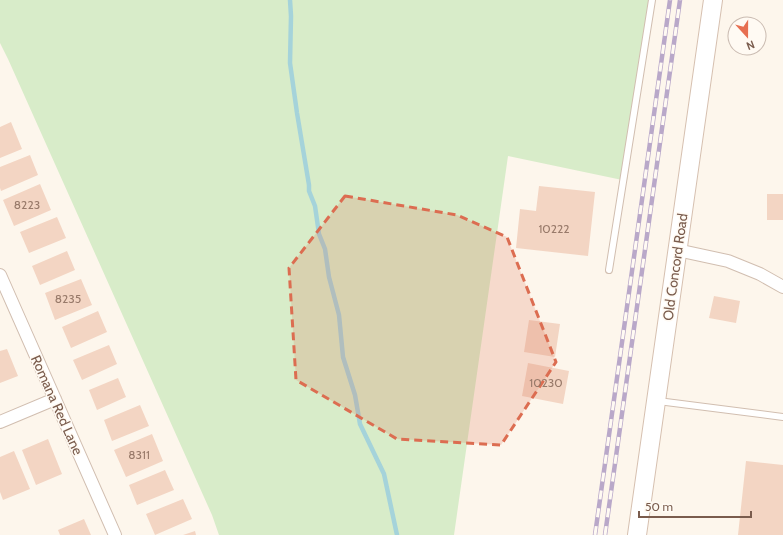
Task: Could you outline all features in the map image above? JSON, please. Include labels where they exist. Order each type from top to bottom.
[{"type":"street","name":"Old Concord Road","points":[[637,535],[713,0]]},
{"type":"street","points":[[677,250],[728,261],[760,274],[783,287]]},
{"type":"street","name":"Romana Red Lane","points":[[0,275],[115,535]]},
{"type":"street","points":[[0,422],[55,399]]},
{"type":"lane","points":[[609,270],[652,0]]},
{"type":"lane","points":[[656,400],[783,417]]},
{"type":"highlighted area","points":[[345,196],[457,215],[507,237],[556,362],[501,445],[397,439],[296,380],[289,268]]},
{"type":"green space","points":[[0,0],[652,0],[627,181],[508,156],[454,535],[219,535],[212,515],[0,43]]},
{"type":"building","points":[[11,122],[22,149],[0,158],[0,127]]},
{"type":"building","points":[[30,155],[38,175],[1,191],[0,167]]},
{"type":"building","points":[[40,184],[51,210],[14,226],[3,200]]},
{"type":"building","points":[[539,186],[595,192],[588,256],[516,248],[520,209],[536,211]]},
{"type":"building","points":[[767,194],[783,194],[783,220],[767,220]]},
{"type":"building","points":[[57,217],[66,238],[29,253],[20,232]]},
{"type":"building","points":[[67,251],[75,270],[40,285],[32,266]]},
{"type":"building","points":[[81,279],[92,305],[55,320],[45,293]]},
{"type":"building","points":[[714,296],[740,301],[736,323],[709,318]]},
{"type":"building","points":[[98,311],[107,332],[71,348],[62,327]]},
{"type":"building","points":[[529,320],[560,324],[555,357],[524,352]]},
{"type":"building","points":[[109,345],[117,364],[82,380],[73,360]]},
{"type":"building","points":[[7,349],[18,376],[0,383],[0,351]]},
{"type":"building","points":[[528,363],[569,371],[563,404],[522,396]]},
{"type":"building","points":[[118,378],[126,397],[97,410],[89,390]]},
{"type":"building","points":[[140,405],[149,426],[112,441],[104,420]]},
{"type":"building","points":[[152,434],[163,461],[126,477],[114,450]]},
{"type":"building","points":[[48,439],[62,474],[36,485],[22,450]]},
{"type":"building","points":[[14,451],[30,489],[3,500],[0,492],[0,457]]},
{"type":"building","points":[[746,461],[783,465],[783,535],[738,535]]},
{"type":"building","points":[[165,470],[174,490],[137,505],[129,485]]},
{"type":"building","points":[[183,499],[192,519],[155,535],[146,514]]},
{"type":"building","points":[[84,519],[91,535],[60,535],[58,530]]},
{"type":"building","points":[[195,531],[196,535],[183,535]]},
{"type":"waterway","points":[[290,0],[290,63],[309,191],[315,206],[319,234],[325,249],[329,277],[339,315],[343,357],[355,395],[360,424],[384,474],[397,535]]},
{"type":"railway","points":[[595,535],[670,0]]},
{"type":"railway","points":[[605,535],[680,0]]}]
